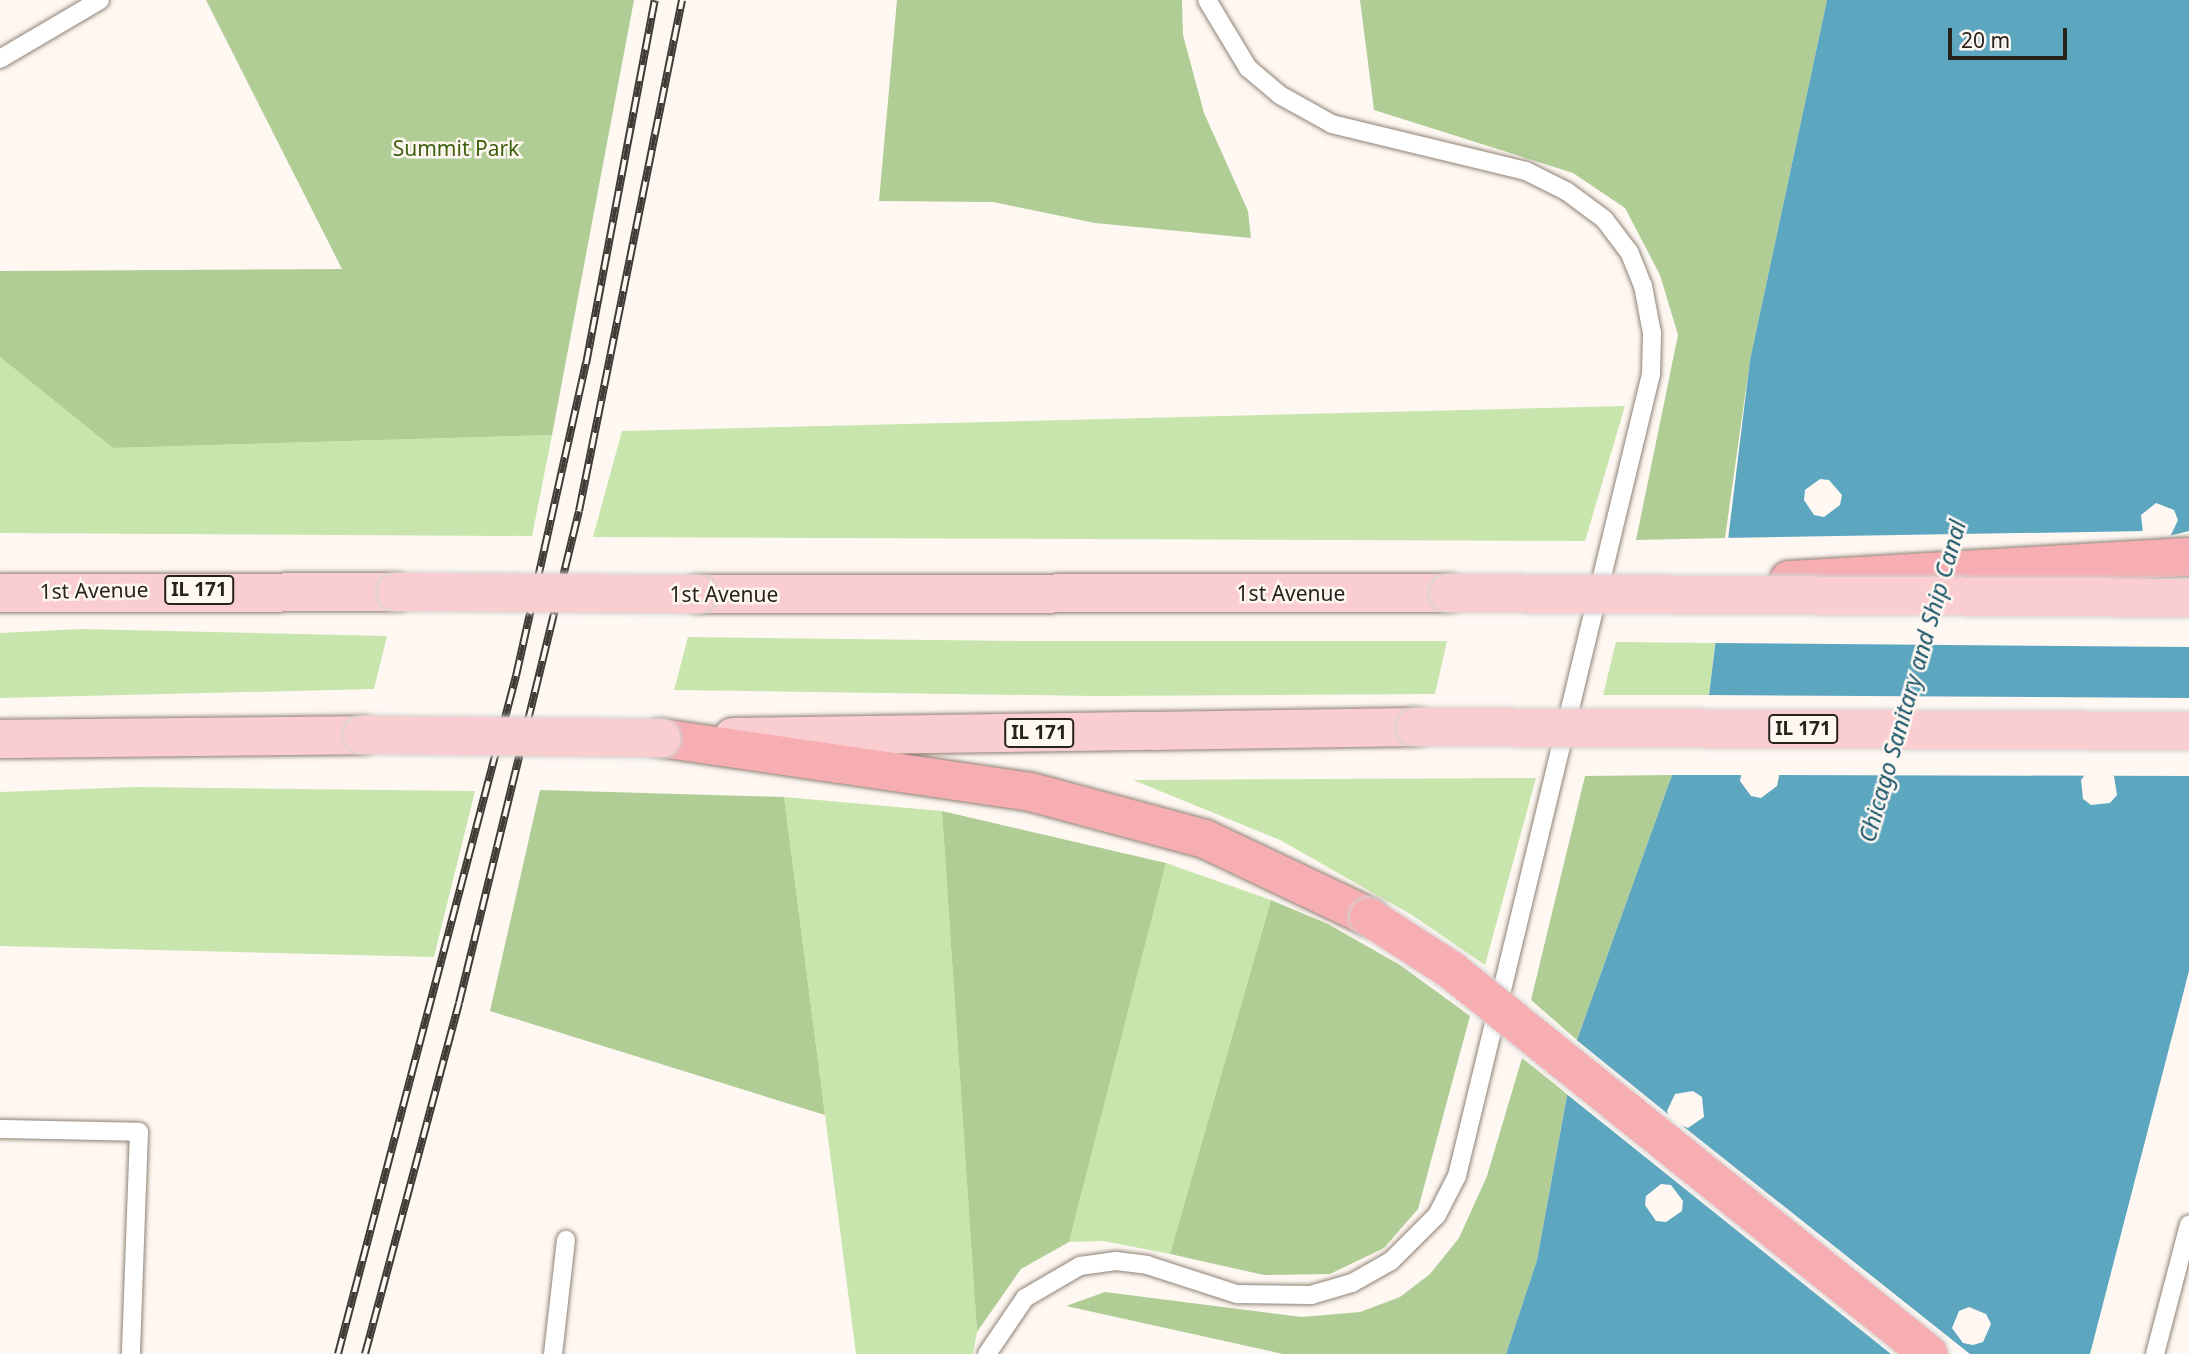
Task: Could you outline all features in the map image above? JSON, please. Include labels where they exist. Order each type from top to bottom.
[{"type":"highway","points":[[1624,592],[2189,557]]},
{"type":"highway","points":[[661,738],[1031,792],[1205,839],[1369,916],[1451,970],[1929,1354]]},
{"type":"main road","name":"1st Avenue","points":[[0,593],[1624,592]]},
{"type":"main road","name":"IL 171","points":[[1624,592],[2189,598]]},
{"type":"main road","name":"IL 171","points":[[0,739],[363,735],[661,738],[1416,727],[2189,731]]},
{"type":"lane","points":[[0,58],[100,0]]},
{"type":"lane","points":[[987,1354],[1025,1298],[1080,1266],[1137,1263],[1237,1294],[1311,1295],[1352,1283],[1391,1261],[1437,1215],[1461,1163],[1651,374],[1653,334],[1643,286],[1629,252],[1604,219],[1566,191],[1526,171],[1332,124],[1280,95],[1248,68],[1207,0]]},
{"type":"lane","points":[[0,1129],[139,1132],[131,1354]]},
{"type":"lane","points":[[2155,1354],[2189,1224]]},
{"type":"lane","points":[[553,1354],[566,1240]]},
{"type":"green space","name":"Summit Park","points":[[206,0],[634,0],[552,435],[113,448],[0,357],[0,271],[342,269]]},
{"type":"green space","points":[[897,0],[1182,0],[1183,35],[1204,113],[1248,211],[1251,238],[1095,223],[993,202],[879,201]]},
{"type":"green space","points":[[1360,0],[1827,0],[1750,360],[1725,538],[1636,540],[1678,335],[1660,275],[1625,208],[1573,173],[1374,110]]},
{"type":"green space","points":[[0,357],[113,448],[552,435],[532,536],[0,533]]},
{"type":"green space","points":[[1625,406],[1585,541],[593,537],[622,431]]},
{"type":"green space","points":[[82,629],[387,636],[374,689],[0,698],[0,633]]},
{"type":"green space","points":[[688,637],[1018,641],[1447,641],[1435,694],[1095,696],[674,690]]},
{"type":"green space","points":[[1616,642],[1715,643],[1709,695],[1603,695]]},
{"type":"green space","points":[[1672,775],[1577,1040],[1531,1000],[1585,776]]},
{"type":"green space","points":[[1536,778],[1485,965],[1412,915],[1280,840],[1133,780]]},
{"type":"green space","points":[[136,787],[475,791],[434,957],[0,946],[0,792]]},
{"type":"green space","points":[[540,790],[784,797],[825,1115],[490,1011]]},
{"type":"green space","points":[[784,797],[942,811],[977,1332],[973,1354],[856,1354]]},
{"type":"green space","points":[[942,811],[1166,863],[1069,1242],[1021,1269],[977,1332]]},
{"type":"green space","points":[[1166,863],[1271,900],[1170,1254],[1104,1241],[1069,1242]]},
{"type":"green space","points":[[1271,900],[1328,924],[1400,965],[1470,1016],[1418,1209],[1384,1248],[1330,1274],[1264,1275],[1170,1254]]},
{"type":"green space","points":[[1522,1058],[1567,1094],[1537,1260],[1506,1354],[1283,1354],[1066,1306],[1105,1292],[1302,1317],[1360,1312],[1400,1297],[1430,1274],[1459,1238],[1487,1176]]},
{"type":"water","name":"Chicago Sanitary and Ship Canal","points":[[1827,0],[2189,0],[2189,971],[2090,1354],[1506,1354],[1537,1260],[1577,1040],[1672,775],[1709,695],[1750,360]],"holes":[[[1820,479],[1829,480],[1842,495],[1840,505],[1824,517],[1814,515],[1804,500],[1805,490]],[[2156,503],[2174,510],[2178,520],[2170,537],[2151,539],[2143,533],[2141,515]],[[1756,760],[1775,767],[1779,776],[1777,786],[1761,798],[1751,796],[1740,781],[1742,771]],[[2106,770],[2114,776],[2117,795],[2110,803],[2091,805],[2083,799],[2081,780],[2087,772]],[[1693,1091],[1702,1097],[1704,1117],[1688,1128],[1671,1121],[1667,1111],[1675,1094]],[[1661,1184],[1671,1185],[1683,1201],[1682,1211],[1666,1222],[1656,1221],[1645,1205],[1646,1196]],[[1969,1307],[1986,1314],[1991,1324],[1983,1342],[1973,1345],[1963,1343],[1952,1328],[1959,1311]]]},
{"type":"pier","points":[[2147,531],[2160,538],[2189,531],[2189,647],[1711,643],[1721,538]]},
{"type":"pier","points":[[1705,695],[2189,698],[2189,776],[1774,775],[1757,763],[1745,775],[1669,775]]},
{"type":"pier","points":[[1574,1038],[1970,1354],[1891,1354],[1564,1092]]},
{"type":"railway","points":[[338,1354],[516,676],[586,364],[655,0]]},
{"type":"railway","points":[[365,1354],[459,1003],[579,511],[682,0]]}]
